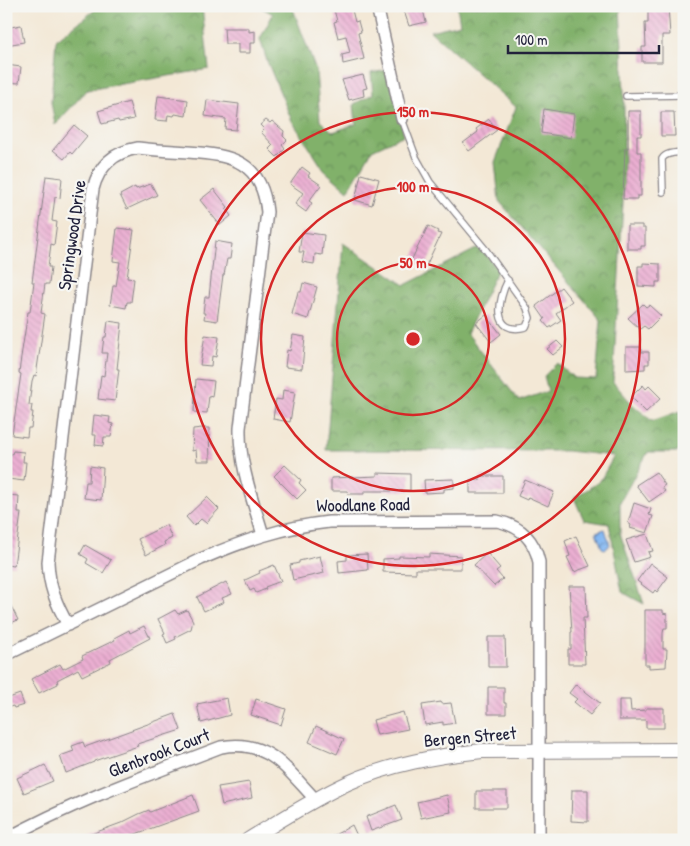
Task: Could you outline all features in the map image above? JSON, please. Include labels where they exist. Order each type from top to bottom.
[{"type":"street","points":[[377,6],[402,119]]},
{"type":"street","name":"Springwood Drive","points":[[68,625],[52,594],[48,562],[92,199],[100,170],[116,155],[127,150],[148,149],[227,156],[248,168],[262,187],[267,212],[240,428],[240,445],[242,463],[263,535]]},
{"type":"street","name":"Woodlane Road","points":[[6,656],[201,559],[263,535],[303,524],[329,522],[497,521],[508,523],[518,528],[533,542],[539,562],[539,840]]},
{"type":"street","name":"Glenbrook Court","points":[[6,839],[106,791],[222,747],[233,745],[247,745],[268,753],[277,759],[315,799]]},
{"type":"street","name":"Bergen Street","points":[[248,840],[315,799],[350,782],[418,760],[482,751],[684,750]]},
{"type":"lane","points":[[626,96],[684,95]]},
{"type":"lane","points":[[402,119],[416,157],[430,182],[486,250],[508,280],[527,308],[530,318],[526,327],[517,329],[508,326],[501,319],[499,308],[501,293],[508,280]]},
{"type":"lane","points":[[663,192],[662,159],[668,154],[684,152]]},
{"type":"green space","points":[[100,6],[202,6],[209,69],[87,90],[55,125],[51,102],[56,40]]},
{"type":"green space","points":[[259,6],[292,6],[316,71],[320,121],[333,132],[356,124],[354,104],[373,94],[371,73],[388,70],[404,135],[372,150],[348,191],[324,170],[292,121],[260,39],[273,14]]},
{"type":"green space","points":[[457,6],[620,6],[624,92],[624,184],[613,382],[633,405],[652,421],[680,411],[680,452],[648,452],[620,502],[620,533],[644,604],[622,592],[609,524],[584,520],[574,498],[600,481],[614,456],[567,451],[326,450],[343,243],[405,285],[480,247],[498,269],[467,333],[519,401],[548,391],[544,376],[557,363],[574,378],[596,379],[601,320],[499,201],[495,162],[516,107],[430,31],[460,24]]},
{"type":"water","points":[[605,529],[610,545],[605,549],[602,548],[596,532]]},
{"type":"building","points":[[333,6],[351,6],[355,22],[358,21],[361,32],[358,33],[364,59],[343,64],[342,55],[350,53],[346,36],[338,38],[334,22],[337,21]]},
{"type":"building","points":[[422,6],[426,22],[409,26],[404,11]]},
{"type":"building","points":[[668,6],[670,35],[662,35],[662,62],[642,62],[642,47],[646,47],[645,23],[648,23],[648,7]]},
{"type":"building","points":[[21,25],[24,42],[6,45],[6,28]]},
{"type":"building","points":[[224,28],[249,28],[249,32],[255,31],[255,43],[250,43],[250,53],[238,53],[238,44],[225,44]]},
{"type":"building","points":[[6,65],[21,67],[19,83],[6,82]]},
{"type":"building","points":[[363,75],[367,88],[363,89],[364,96],[349,100],[342,80]]},
{"type":"building","points":[[158,96],[188,100],[186,116],[175,114],[174,116],[168,115],[167,121],[155,120]]},
{"type":"building","points":[[207,100],[239,104],[236,130],[225,129],[226,119],[205,116]]},
{"type":"building","points":[[129,102],[134,119],[102,124],[98,111]]},
{"type":"building","points":[[544,109],[574,114],[571,138],[541,133]]},
{"type":"building","points":[[628,111],[641,111],[641,136],[637,136],[637,152],[641,152],[641,196],[637,196],[637,199],[623,199],[625,148],[628,148]]},
{"type":"building","points":[[661,112],[674,112],[675,136],[661,136]]},
{"type":"building","points":[[489,119],[497,130],[469,151],[463,143],[478,132],[476,129]]},
{"type":"building","points":[[266,120],[270,123],[272,121],[284,131],[283,136],[287,140],[282,145],[285,149],[277,157],[269,149],[273,145],[261,132],[264,129],[260,125]]},
{"type":"building","points":[[74,125],[87,136],[72,154],[70,152],[64,159],[53,150]]},
{"type":"building","points":[[302,167],[310,173],[308,176],[321,185],[309,201],[312,203],[306,212],[295,204],[303,193],[290,184]]},
{"type":"building","points":[[361,174],[379,179],[372,205],[355,200]]},
{"type":"building","points":[[46,176],[62,178],[60,198],[55,197],[52,221],[57,222],[54,245],[51,244],[48,267],[51,267],[49,284],[45,284],[41,313],[45,314],[36,376],[34,375],[32,381],[29,405],[32,405],[31,412],[33,412],[31,428],[28,428],[27,437],[12,435],[21,374],[19,373],[21,357],[34,282],[32,282]]},
{"type":"building","points":[[151,184],[157,195],[127,209],[120,195],[135,187],[136,189]]},
{"type":"building","points":[[214,189],[228,207],[226,209],[231,216],[220,225],[200,200]]},
{"type":"building","points":[[627,225],[642,225],[642,228],[645,228],[645,246],[641,246],[641,249],[627,249]]},
{"type":"building","points":[[428,226],[441,234],[425,268],[411,261]]},
{"type":"building","points":[[117,228],[134,230],[127,278],[134,279],[131,302],[127,302],[126,308],[110,305],[113,286],[116,286],[120,262],[113,261]]},
{"type":"building","points":[[302,232],[324,235],[322,255],[315,254],[314,264],[302,262],[304,252],[299,252]]},
{"type":"building","points":[[215,241],[232,244],[230,259],[227,259],[223,275],[217,321],[204,319],[205,313],[203,313],[205,297],[209,297]]},
{"type":"building","points":[[643,263],[660,264],[660,282],[656,282],[656,287],[638,286],[638,266],[643,266]]},
{"type":"building","points":[[303,283],[317,287],[308,319],[292,314],[298,292],[301,292]]},
{"type":"building","points":[[561,287],[572,301],[556,313],[561,320],[549,328],[543,321],[545,319],[536,306]]},
{"type":"building","points":[[643,304],[646,307],[649,305],[661,316],[648,329],[644,326],[640,329],[628,318]]},
{"type":"building","points":[[486,315],[501,334],[491,342],[476,323]]},
{"type":"building","points":[[108,321],[122,323],[115,401],[98,399],[101,375],[104,376],[107,353],[102,353]]},
{"type":"building","points":[[205,335],[219,337],[216,357],[212,356],[211,366],[200,365]]},
{"type":"building","points":[[293,335],[305,337],[302,369],[285,367],[287,350],[290,351]]},
{"type":"building","points":[[557,341],[563,347],[553,355],[547,349]]},
{"type":"building","points":[[626,347],[641,347],[641,352],[649,352],[649,364],[645,364],[645,369],[626,370]]},
{"type":"building","points":[[196,379],[214,381],[212,397],[209,396],[207,413],[194,412]]},
{"type":"building","points":[[643,385],[646,389],[649,386],[661,398],[646,412],[631,397]]},
{"type":"building","points":[[283,390],[295,392],[290,422],[273,419],[276,399],[282,400]]},
{"type":"building","points":[[94,415],[110,417],[109,423],[113,424],[111,437],[104,437],[103,446],[95,445],[96,435],[92,435]]},
{"type":"building","points":[[209,428],[210,461],[197,461],[196,450],[192,451],[193,429]]},
{"type":"building","points":[[13,451],[24,452],[23,462],[26,462],[24,481],[8,479],[10,454]]},
{"type":"building","points":[[285,465],[301,480],[299,483],[306,490],[297,499],[274,476]]},
{"type":"building","points":[[90,466],[103,468],[101,500],[84,498],[86,482],[89,482]]},
{"type":"building","points":[[656,472],[665,485],[662,487],[665,491],[649,502],[636,485]]},
{"type":"building","points":[[377,473],[410,474],[410,491],[364,491],[364,494],[348,494],[347,491],[331,491],[331,478],[377,476]]},
{"type":"building","points":[[480,476],[503,476],[503,493],[470,493],[470,480],[480,480]]},
{"type":"building","points":[[454,479],[454,488],[444,489],[444,492],[425,493],[424,480]]},
{"type":"building","points":[[525,480],[554,492],[548,506],[528,497],[527,500],[518,496]]},
{"type":"building","points":[[7,495],[19,496],[18,513],[21,513],[14,566],[6,565]]},
{"type":"building","points":[[207,497],[219,509],[206,523],[201,519],[194,526],[186,517]]},
{"type":"building","points":[[634,503],[651,509],[649,515],[653,516],[647,533],[630,528],[631,525],[628,523]]},
{"type":"building","points":[[166,525],[172,538],[164,542],[165,545],[146,555],[138,539]]},
{"type":"building","points":[[647,534],[653,551],[648,552],[650,557],[634,562],[626,540]]},
{"type":"building","points":[[576,536],[590,566],[574,572],[567,557],[570,556],[565,541]]},
{"type":"building","points":[[85,545],[111,560],[103,573],[86,563],[88,559],[80,554]]},
{"type":"building","points":[[487,553],[500,568],[496,571],[503,579],[494,586],[474,565]]},
{"type":"building","points":[[367,554],[368,570],[339,573],[338,561],[347,560],[347,555]]},
{"type":"building","points":[[429,554],[461,556],[461,569],[416,569],[416,573],[383,572],[383,559],[399,558],[399,556],[429,557]]},
{"type":"building","points":[[320,556],[324,573],[293,580],[290,565]]},
{"type":"building","points":[[650,563],[668,577],[657,592],[655,590],[653,593],[637,581]]},
{"type":"building","points":[[274,565],[281,581],[265,587],[266,589],[256,593],[254,589],[250,591],[245,580],[260,573],[259,571]]},
{"type":"building","points":[[226,582],[232,594],[222,598],[224,602],[204,611],[197,597]]},
{"type":"building","points":[[569,586],[586,586],[587,618],[583,618],[585,664],[568,664],[568,649],[571,649],[572,632]]},
{"type":"building","points":[[6,596],[18,620],[6,625]]},
{"type":"building","points":[[175,610],[178,614],[187,610],[193,621],[191,629],[167,643],[163,634],[165,633],[158,619]]},
{"type":"building","points":[[645,610],[663,610],[663,613],[667,614],[667,628],[664,628],[663,633],[663,649],[667,649],[666,667],[649,668],[649,665],[645,665]]},
{"type":"building","points":[[144,626],[150,638],[110,659],[111,662],[82,676],[78,669],[57,680],[58,684],[39,693],[31,679],[60,664],[63,669],[83,659],[82,656],[115,640],[114,638],[129,630],[130,633]]},
{"type":"building","points":[[488,637],[505,637],[506,667],[488,667]]},
{"type":"building","points":[[576,684],[600,703],[590,715],[574,702],[577,699],[569,693]]},
{"type":"building","points":[[488,687],[504,687],[506,714],[488,714]]},
{"type":"building","points":[[20,694],[24,705],[6,708],[6,699]]},
{"type":"building","points":[[227,698],[230,715],[201,723],[197,704]]},
{"type":"building","points":[[256,699],[286,709],[281,725],[251,715]]},
{"type":"building","points":[[619,700],[630,700],[631,711],[646,710],[646,708],[664,708],[664,728],[646,728],[646,720],[619,720]]},
{"type":"building","points":[[441,702],[441,704],[451,703],[455,723],[443,725],[443,722],[425,725],[422,705]]},
{"type":"building","points":[[403,712],[408,729],[377,735],[373,720]]},
{"type":"building","points":[[175,714],[181,730],[137,744],[138,746],[66,773],[60,756],[74,751],[72,746],[83,742],[85,747]]},
{"type":"building","points":[[316,726],[344,739],[337,754],[309,742]]},
{"type":"building","points":[[45,765],[53,781],[24,793],[17,778]]},
{"type":"building","points":[[249,782],[252,798],[222,805],[218,787]]},
{"type":"building","points":[[572,790],[588,790],[588,822],[571,821]]},
{"type":"building","points":[[476,791],[507,791],[507,808],[476,808]]},
{"type":"building","points":[[193,795],[199,811],[119,840],[75,840],[121,823],[149,810],[150,812]]},
{"type":"building","points":[[447,795],[451,812],[421,818],[417,802]]},
{"type":"building","points":[[396,805],[402,820],[371,831],[366,817]]},
{"type":"building","points":[[352,825],[359,840],[325,840],[342,831]]}]
